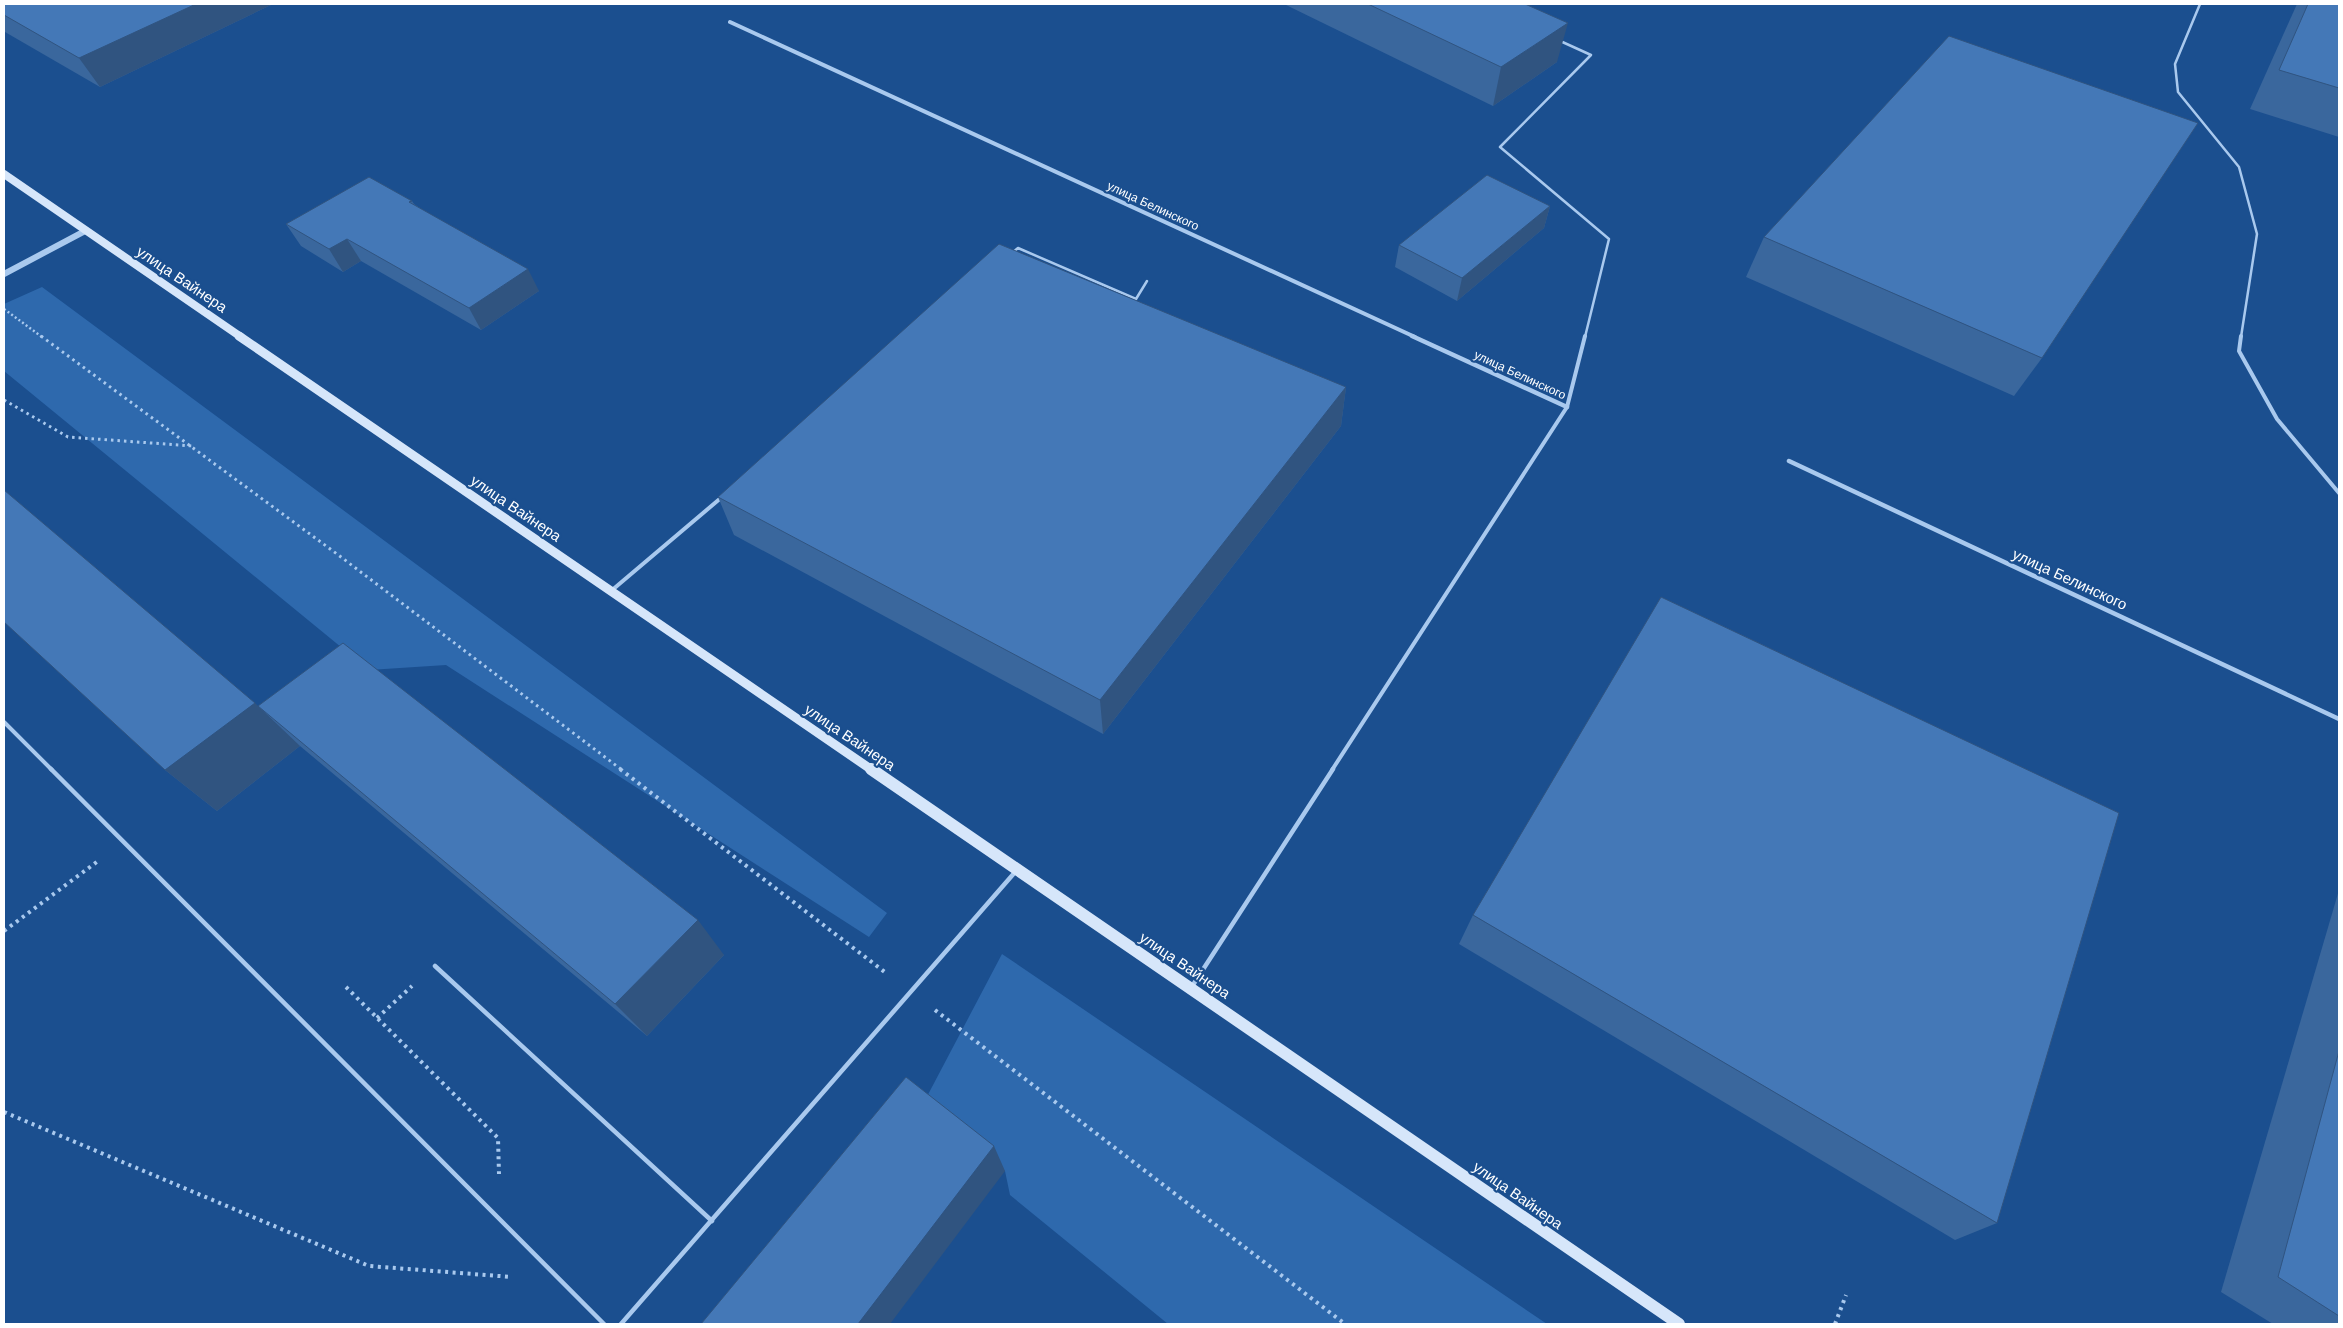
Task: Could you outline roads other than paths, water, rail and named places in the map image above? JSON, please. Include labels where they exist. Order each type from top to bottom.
[{"type":"main road","name":"улица Вайнера","points":[[4,174],[1680,1324]]},
{"type":"street","name":"улица Белинского","points":[[730,22],[1567,408]]},
{"type":"street","points":[[4,274],[85,231]]},
{"type":"street","name":"улица Белинского","points":[[1789,461],[2339,719]]},
{"type":"lane","points":[[2200,4],[2175,64],[2178,92],[2238,167],[2256,234],[2239,351],[2277,419],[2339,493]]},
{"type":"lane","points":[[1191,988],[1567,408],[1609,239],[1500,147],[1591,55],[1549,35]]},
{"type":"lane","points":[[1011,254],[1018,248],[1136,299],[1147,281]]},
{"type":"lane","points":[[611,591],[724,496]]},
{"type":"lane","points":[[4,722],[125,841],[604,1324]]},
{"type":"lane","points":[[621,1324],[1018,869]]},
{"type":"lane","points":[[435,966],[712,1221]]}]
